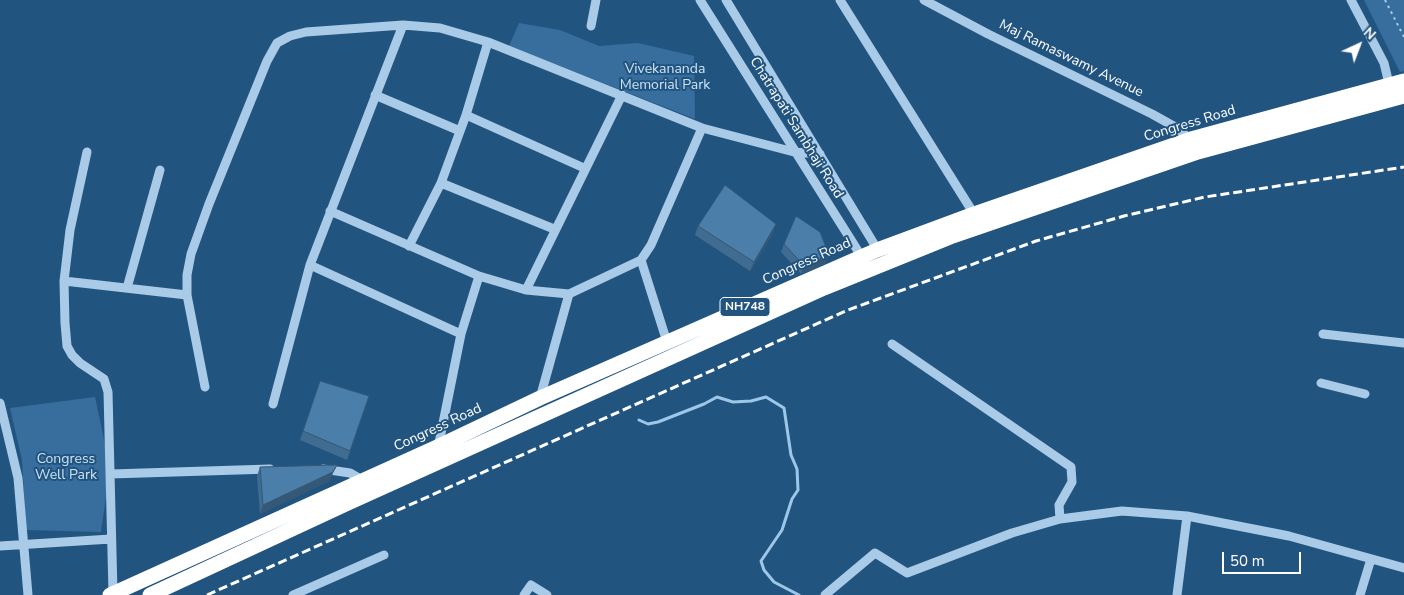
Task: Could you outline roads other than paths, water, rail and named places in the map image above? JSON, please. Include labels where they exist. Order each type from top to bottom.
[{"type":"highway","name":"Congress Road","points":[[112,594],[438,447],[540,398],[861,256],[974,214],[1194,145],[1397,90]]},
{"type":"highway","name":"Congress Road","points":[[150,595],[824,288],[1194,145]]},
{"type":"street","points":[[591,26],[596,0]]},
{"type":"street","name":"Chatrapati Sambhaji Road","points":[[700,0],[869,270]]},
{"type":"street","name":"Chatrapati Sambhaji Road","points":[[726,0],[885,264]]},
{"type":"street","points":[[840,0],[974,214]]},
{"type":"street","name":"Maj Ramaswamy Avenue","points":[[924,0],[988,34],[1152,114],[1194,145]]},
{"type":"street","points":[[1351,0],[1397,90]]},
{"type":"street","points":[[205,387],[188,295],[187,275],[191,254],[208,204],[267,60],[277,43],[290,36],[306,32],[403,25],[440,28],[488,42],[702,128],[794,152],[820,154]]},
{"type":"street","points":[[273,404],[310,266],[403,25]]},
{"type":"street","points":[[409,246],[441,182],[466,115],[488,42]]},
{"type":"street","points":[[375,95],[460,131]]},
{"type":"street","points":[[526,290],[584,168],[622,95]]},
{"type":"street","points":[[466,115],[584,168]]},
{"type":"street","points":[[330,211],[479,276],[526,290],[569,294],[641,260],[651,245],[702,128]]},
{"type":"street","points":[[87,152],[70,230],[64,281],[67,346],[80,363],[104,379],[108,392],[112,594]]},
{"type":"street","points":[[127,288],[160,170]]},
{"type":"street","points":[[441,182],[554,229]]},
{"type":"street","points":[[641,260],[666,342]]},
{"type":"street","points":[[310,266],[461,334]]},
{"type":"street","points":[[440,462],[438,447],[461,334],[479,276]]},
{"type":"street","points":[[64,281],[188,295]]},
{"type":"street","points":[[540,398],[569,294]]},
{"type":"street","points":[[1323,334],[1404,343]]},
{"type":"street","points":[[892,344],[1070,467],[1072,482],[1059,505],[1060,519]]},
{"type":"street","points":[[1321,383],[1366,394]]},
{"type":"street","points":[[0,405],[18,478],[28,595]]},
{"type":"street","points":[[111,474],[284,468]]},
{"type":"street","points":[[312,468],[350,473],[362,480]]},
{"type":"street","points":[[826,595],[875,553],[907,573],[1012,533],[1060,519],[1122,512],[1187,516],[1289,536],[1404,568]]},
{"type":"street","points":[[1177,595],[1187,516]]},
{"type":"street","points":[[0,546],[111,539]]},
{"type":"street","points":[[293,595],[384,555]]},
{"type":"street","points":[[1360,595],[1371,559]]},
{"type":"street","points":[[524,595],[531,585],[547,595]]},
{"type":"waterway","points":[[639,420],[648,424],[658,422],[717,397],[733,402],[751,401],[766,397],[784,408],[791,455],[797,469],[798,490],[792,499],[782,530],[761,561],[764,570],[774,582],[799,595]]},
{"type":"railway","points":[[207,595],[848,310],[1036,241],[1124,216],[1205,197],[1404,167]]},
{"type":"park label","name":"Vivekananda Memorial Park","points":[[665,78]]},
{"type":"park label","name":"Congress Well Park","points":[[66,468]]}]
